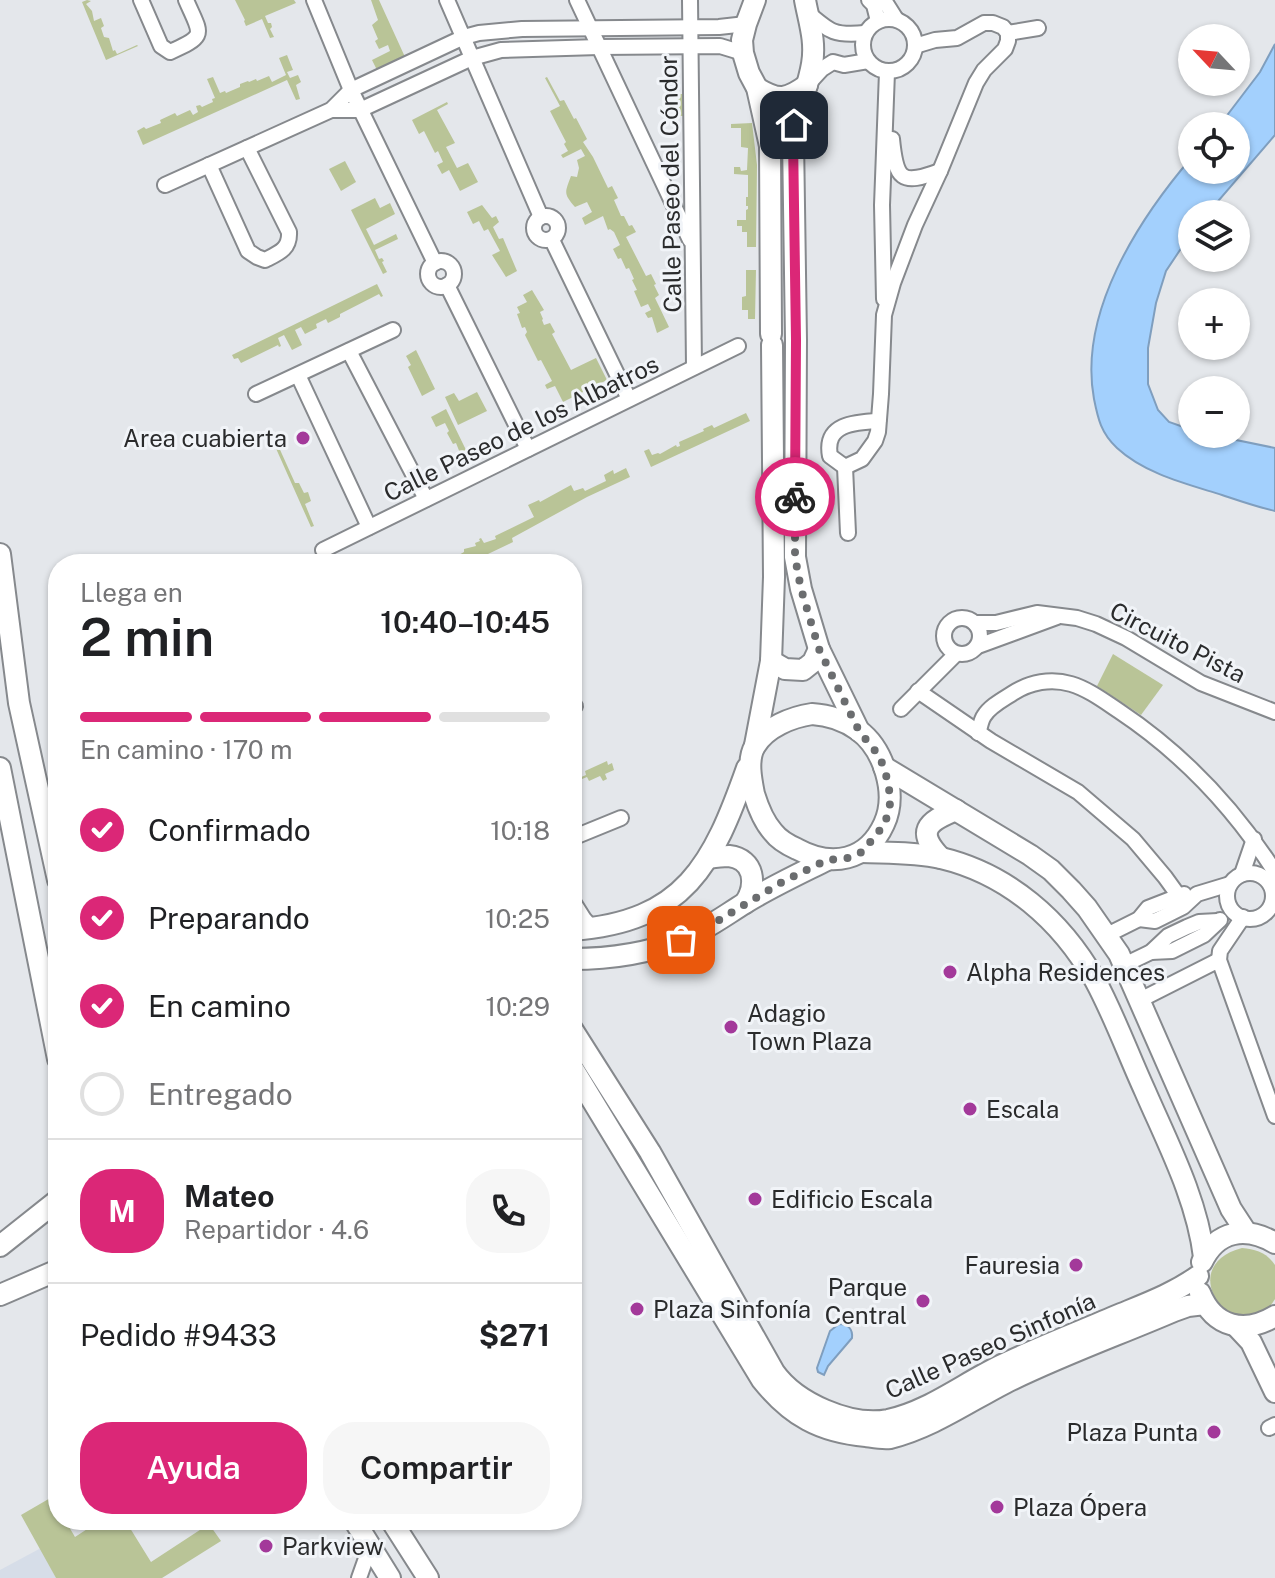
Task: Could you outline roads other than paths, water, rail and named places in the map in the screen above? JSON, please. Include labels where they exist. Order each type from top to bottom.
[{"type":"main road","points":[[802,4],[812,29],[814,46],[793,138],[795,557],[819,649],[859,731],[877,753],[889,787],[890,808],[884,825],[862,852]]},
{"type":"main road","points":[[582,929],[627,920],[655,908],[692,881],[709,858],[731,814],[752,752],[771,661],[774,577],[770,146],[757,88],[743,53],[742,40],[753,7]]},
{"type":"main road","points":[[757,88],[769,95],[783,97],[807,85]]},
{"type":"main road","points":[[771,309],[796,309]]},
{"type":"main road","points":[[772,347],[796,364]]},
{"type":"main road","points":[[0,554],[19,703],[48,835]]},
{"type":"main road","points":[[771,661],[785,669],[803,670],[813,662],[819,649]]},
{"type":"main road","points":[[827,860],[805,854],[786,844],[773,832],[757,807],[752,783],[752,752],[770,730],[786,721],[812,714],[843,721],[859,731]]},
{"type":"main road","points":[[884,767],[1030,855],[1071,890],[1107,935],[1124,965],[1231,1209],[1246,1232],[1262,1235],[1275,1243]]},
{"type":"main road","points":[[0,768],[48,1009]]},
{"type":"main road","points":[[941,858],[927,842],[927,833],[935,819],[956,810]]},
{"type":"main road","points":[[582,959],[637,954],[681,940],[827,860],[848,858],[862,852],[941,858],[998,879],[1044,914],[1075,950],[1095,981],[1170,1148],[1195,1213],[1201,1233],[1200,1292],[1205,1304],[1218,1318],[1236,1326],[1262,1324],[1275,1316]]},
{"type":"main road","points":[[709,858],[733,857],[748,866],[753,879],[745,903]]},
{"type":"main road","name":"Calle Paseo Sinfonía","points":[[582,1045],[650,1152],[774,1372],[786,1387],[819,1408],[861,1419],[886,1420],[926,1406],[1002,1365],[1168,1295],[1201,1266],[1220,1240],[1246,1232]]},
{"type":"main road","name":"Calle Paseo Sinfonía","points":[[582,1083],[762,1380],[782,1403],[812,1423],[834,1431],[887,1439],[930,1423],[1032,1371],[1174,1311],[1205,1304]]},
{"type":"main road","points":[[0,1246],[48,1208]]},
{"type":"main road","points":[[0,1295],[48,1274]]},
{"type":"main road","points":[[1236,1326],[1251,1342],[1275,1392]]},
{"type":"main road","points":[[360,1530],[387,1576]]},
{"type":"main road","points":[[397,1530],[428,1578]]},
{"type":"street","points":[[141,0],[161,46],[170,52],[194,42],[198,35],[186,0]]},
{"type":"street","points":[[314,0],[360,110],[435,263],[445,262],[452,268],[454,278],[447,285],[528,449]]},
{"type":"street","points":[[447,0],[541,217],[551,216],[558,223],[558,233],[552,240],[629,399]]},
{"type":"street","points":[[577,0],[692,244]]},
{"type":"street","name":"Calle Paseo del Cóndor","points":[[690,0],[694,367]]},
{"type":"street","points":[[869,0],[874,5],[878,21]]},
{"type":"street","points":[[884,0],[896,19],[911,29],[915,46],[909,62],[895,71],[878,70],[868,61],[863,50],[865,33],[878,21],[896,19]]},
{"type":"street","points":[[802,4],[822,25],[835,33],[865,33]]},
{"type":"street","points":[[165,185],[331,110],[351,90],[464,37],[522,29],[725,27],[753,7]]},
{"type":"street","points":[[884,315],[902,255],[976,83],[1005,49],[1008,33],[1003,27],[984,23],[957,38],[915,46]]},
{"type":"street","points":[[1008,33],[1038,28]]},
{"type":"street","points":[[331,110],[360,110],[472,58],[501,50],[720,46],[743,53]]},
{"type":"street","points":[[807,85],[833,62],[844,65],[868,61]]},
{"type":"street","points":[[845,467],[862,459],[878,432],[884,315],[882,205],[887,72]]},
{"type":"street","points":[[886,102],[891,120],[894,164],[898,171],[911,180],[940,171]]},
{"type":"street","points":[[209,165],[248,251],[265,260],[285,249],[290,241],[289,232],[247,148]]},
{"type":"street","points":[[256,394],[393,330]]},
{"type":"street","name":"Calle Paseo de los Albatros","points":[[323,550],[738,346]]},
{"type":"street","points":[[349,351],[426,499]]},
{"type":"street","points":[[298,375],[369,527]]},
{"type":"street","points":[[845,467],[830,456],[830,438],[836,430],[847,425],[879,421]]},
{"type":"street","points":[[845,467],[848,533]]},
{"type":"street","name":"Circuito Pista","points":[[975,623],[996,623],[1037,613],[1061,615],[1096,624],[1126,638],[1201,683],[1275,712]]},
{"type":"street","points":[[901,709],[956,654],[968,653],[978,646],[1061,615]]},
{"type":"street","points":[[956,654],[946,646],[943,635],[958,617],[975,623],[980,634],[978,646]]},
{"type":"street","points":[[978,733],[984,714],[1020,688],[1044,682],[1072,684],[1125,715],[1176,753],[1254,839],[1272,878],[1270,915],[1239,916],[1218,921],[1204,935],[1172,951],[1151,952],[1124,965]]},
{"type":"street","points":[[918,691],[978,733],[1059,779],[1090,802],[1133,839],[1178,895]]},
{"type":"street","points":[[582,834],[621,818]]},
{"type":"street","points":[[1239,916],[1230,907],[1227,892],[1254,839]]},
{"type":"street","points":[[1107,935],[1139,919],[1148,908],[1178,895],[1197,894],[1255,874],[1272,878]]},
{"type":"street","points":[[1139,919],[1155,921],[1183,907],[1197,894]]},
{"type":"street","points":[[1239,916],[1220,951],[1219,960],[1275,1116]]},
{"type":"street","points":[[1140,1000],[1219,960]]},
{"type":"street","points":[[359,1578],[370,1547]]},
{"type":"water","points":[[1275,44],[1275,135],[1250,164],[1250,112],[1230,112],[1242,96],[1250,96],[1250,85]]},
{"type":"water","points":[[1178,174],[1178,184],[1233,184],[1219,200],[1178,200],[1178,253],[1166,271],[1156,303],[1148,348],[1148,384],[1158,410],[1169,422],[1178,425],[1178,448],[1250,448],[1250,443],[1275,448],[1275,511],[1167,477],[1140,465],[1107,437],[1097,413],[1091,366],[1104,301],[1133,239]]},
{"type":"water","points":[[839,1324],[849,1328],[852,1338],[824,1375],[817,1368],[830,1331]]},
{"type":"place","name":"Area cuabierta","points":[[303,438]]},
{"type":"place","name":"Alpha Residences","points":[[950,972]]},
{"type":"place","name":"Adagio Town Plaza","points":[[731,1027]]},
{"type":"place","name":"Escala","points":[[970,1109]]},
{"type":"place","name":"Edificio Escala","points":[[755,1199]]},
{"type":"place","name":"Fauresia","points":[[1076,1265]]},
{"type":"place","name":"Parque Central","points":[[923,1301]]},
{"type":"place","name":"Plaza Sinfonía","points":[[637,1309]]},
{"type":"place","name":"Plaza Punta","points":[[1214,1432]]},
{"type":"place","name":"Plaza Ópera","points":[[997,1507]]},
{"type":"place","name":"Parkview","points":[[266,1546]]}]
